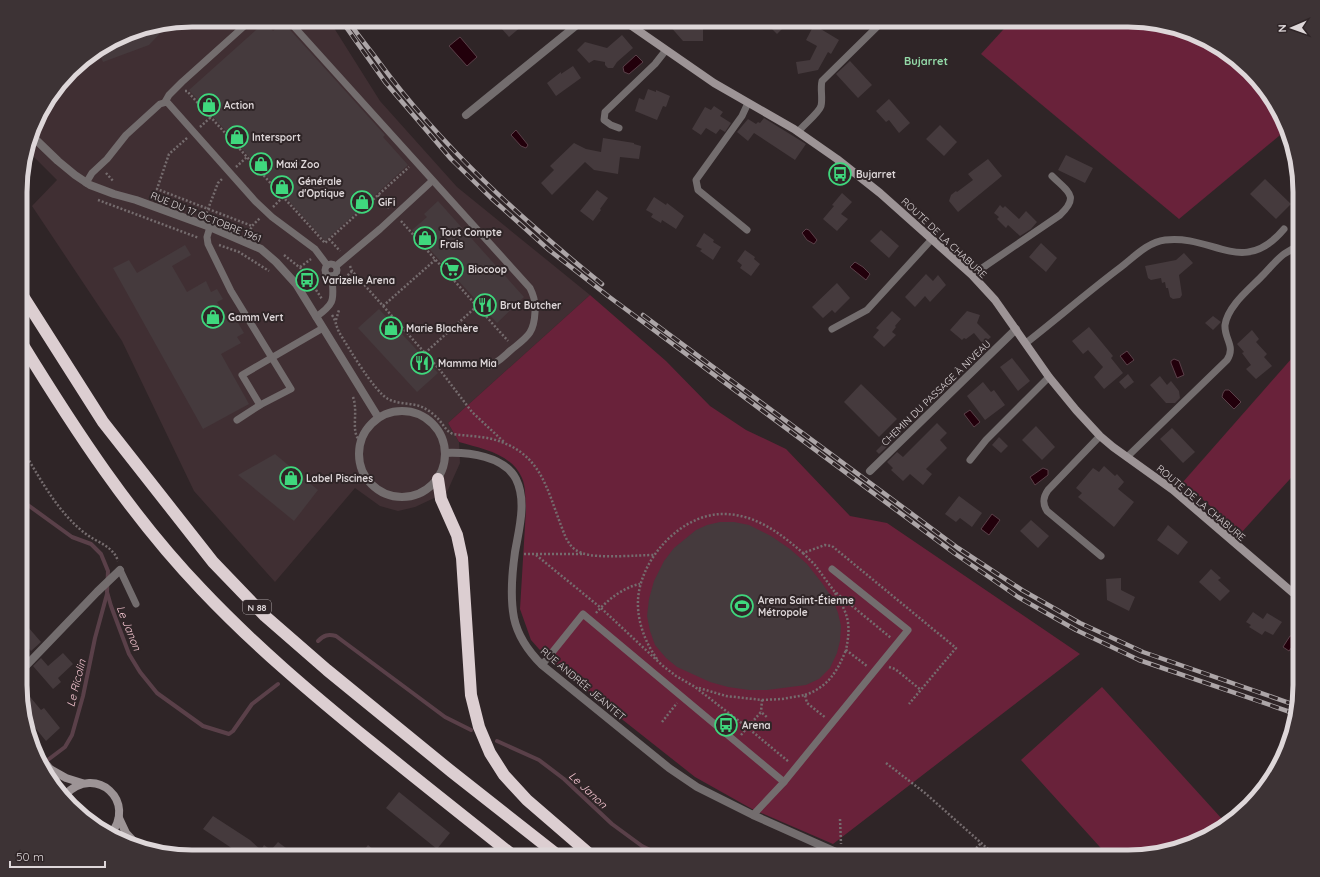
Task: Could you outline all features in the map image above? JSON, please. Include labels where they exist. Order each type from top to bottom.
[{"type":"highway","name":"N 88","points":[[27,303],[102,422],[213,562],[265,616],[327,670],[452,772],[551,850]]},
{"type":"highway","name":"N 88","points":[[27,351],[112,482],[138,516],[202,590],[261,649],[298,681],[506,850]]},
{"type":"highway","points":[[438,479],[441,498],[457,536],[462,558],[466,595],[471,695],[479,727],[487,747],[504,775],[527,800],[585,850]]},
{"type":"main road","name":"ROUTE DE LA CHABURE","points":[[633,27],[714,83],[798,132],[837,159],[874,189],[972,275],[995,300],[1049,377],[1100,436],[1113,448],[1173,490],[1293,593]]},
{"type":"main road","points":[[50,769],[66,778],[82,783]]},
{"type":"main road","points":[[67,793],[73,787],[82,783],[93,782],[103,785],[116,799],[119,808],[119,818],[114,830]]},
{"type":"main road","points":[[119,818],[126,833],[130,837]]},
{"type":"street","points":[[466,115],[574,27]]},
{"type":"street","name":"RUE DU 17 OCTOBRE 1961","points":[[36,140],[58,161],[86,183],[210,227],[261,249],[276,262],[296,284],[378,417]]},
{"type":"street","name":"CHEMIN DU PASSAGE À NIVEAU","points":[[870,471],[1016,329]]},
{"type":"street","points":[[404,411],[418,414],[431,422],[440,434],[445,453],[445,460],[438,479],[432,486],[424,492],[412,497],[399,498],[386,495],[374,488],[365,478],[360,466],[358,453],[360,440],[367,428],[378,417],[389,412],[404,411]]},
{"type":"street","name":"RUE ANDRÉE JEANTET","points":[[445,453],[467,454],[497,461],[516,479],[520,490],[521,511],[515,554],[512,599],[514,619],[520,638],[530,653],[669,768],[697,787],[753,815],[831,850]]},
{"type":"street","points":[[27,665],[117,572]]},
{"type":"lane","points":[[243,27],[168,95],[168,103],[267,213],[315,249],[327,265]]},
{"type":"lane","points":[[294,27],[530,288],[534,295],[536,305],[533,329],[529,335],[497,362],[488,366]]},
{"type":"lane","points":[[798,132],[819,110],[821,104],[822,81],[877,27]]},
{"type":"lane","points":[[619,128],[607,123],[604,120],[605,112],[655,64],[666,50]]},
{"type":"lane","points":[[86,183],[92,173],[107,159],[126,135],[160,104],[168,103]]},
{"type":"lane","points":[[747,230],[698,190],[696,180],[742,116],[748,103]]},
{"type":"lane","points":[[972,275],[1060,216],[1067,208],[1071,203],[1069,192],[1052,176]]},
{"type":"lane","points":[[336,266],[432,181]]},
{"type":"lane","points":[[210,227],[207,237],[208,244],[231,291],[291,389],[260,405],[236,420]]},
{"type":"lane","points":[[1026,343],[1144,249],[1156,242],[1165,240],[1191,241],[1238,253],[1251,252],[1264,248],[1276,239],[1284,229]]},
{"type":"lane","points":[[832,329],[867,310],[932,239]]},
{"type":"lane","points":[[1127,457],[1227,360],[1231,347],[1226,332],[1226,324],[1229,313],[1237,302],[1282,255],[1293,249]]},
{"type":"lane","points":[[327,265],[331,263],[336,266]]},
{"type":"lane","points":[[327,265],[325,272],[332,276]]},
{"type":"lane","points":[[332,276],[337,272],[336,266]]},
{"type":"lane","points":[[316,317],[328,309],[331,304],[333,296],[332,276]]},
{"type":"lane","points":[[260,405],[242,375],[323,328]]},
{"type":"lane","points":[[970,460],[986,440],[1049,377]]},
{"type":"lane","points":[[1100,436],[1044,495],[1044,506],[1047,511],[1100,556]]},
{"type":"lane","points":[[753,815],[784,782],[908,630],[832,569]]},
{"type":"lane","points":[[117,572],[136,604]]},
{"type":"lane","points":[[542,664],[583,614],[784,782]]},
{"type":"path","points":[[168,103],[186,91],[325,243],[409,166]]},
{"type":"path","points":[[211,117],[169,154],[156,188],[252,226]]},
{"type":"path","points":[[205,217],[218,183],[247,157]]},
{"type":"path","points":[[378,195],[514,347]]},
{"type":"path","points":[[330,239],[350,263],[350,269],[440,370],[472,412],[506,444]]},
{"type":"path","points":[[383,306],[435,260]]},
{"type":"path","points":[[425,353],[477,306]]},
{"type":"path","points":[[27,456],[64,513],[86,534],[110,549],[116,555],[117,572]]},
{"type":"path","points":[[657,659],[650,648],[639,620],[638,600],[640,584],[646,570],[664,543],[676,531],[700,518],[722,514],[751,518],[765,524],[785,537],[815,565],[842,603],[848,618],[849,634],[846,650],[840,663],[830,678],[819,689],[804,695],[782,699],[762,700],[726,696],[695,687]]},
{"type":"path","points":[[803,553],[824,545],[832,546],[956,648],[909,704]]},
{"type":"path","points":[[515,554],[584,554]]},
{"type":"path","points":[[536,554],[601,608],[663,666],[676,676],[695,687],[748,728],[795,768]]},
{"type":"path","points":[[590,620],[601,608],[627,588],[640,584]]},
{"type":"path","points":[[834,591],[897,643]]},
{"type":"path","points":[[846,650],[868,667],[872,674]]},
{"type":"path","points":[[887,668],[890,667],[895,669],[921,690]]},
{"type":"path","points":[[804,695],[807,703],[826,718],[831,725]]},
{"type":"path","points":[[736,741],[761,712],[762,700]]},
{"type":"path","points":[[761,712],[768,718]]},
{"type":"path","points":[[886,762],[925,793],[990,850]]},
{"type":"path","points":[[840,819],[843,850]]},
{"type":"path","points":[[975,850],[982,843]]},
{"type":"shaded area","points":[[333,27],[380,101],[457,187],[590,295],[448,423],[459,442],[460,463],[447,492],[415,507],[398,511],[380,506],[355,488],[275,582],[194,491],[122,341],[32,206],[57,180],[31,154],[36,139],[49,109],[61,91],[75,75],[91,61],[109,49],[139,36],[170,28]]},
{"type":"shaded area","points":[[1006,27],[1139,27],[1161,30],[1201,44],[1229,61],[1245,75],[1259,91],[1271,109],[1282,134],[1179,219],[981,54]]},
{"type":"shaded area","points":[[460,37],[477,57],[467,66],[449,46]]},
{"type":"shaded area","points":[[636,55],[643,62],[629,74],[624,72],[623,67]]},
{"type":"shaded area","points":[[516,130],[528,145],[526,148],[521,146],[511,135]]},
{"type":"shaded area","points":[[806,229],[809,230],[817,240],[814,244],[807,240],[802,233]]},
{"type":"shaded area","points":[[855,262],[870,274],[866,280],[850,267]]},
{"type":"shaded area","points":[[590,295],[666,361],[710,406],[746,430],[786,449],[850,516],[887,523],[1080,654],[833,844],[752,809],[695,777],[566,675],[531,640],[520,609],[526,509],[525,489],[522,478],[511,463],[503,457],[495,453],[459,442],[448,423]]},
{"type":"shaded area","points":[[1127,351],[1134,360],[1127,365],[1120,356]]},
{"type":"shaded area","points":[[1293,357],[1293,476],[1241,533],[1183,482]]},
{"type":"shaded area","points":[[1174,359],[1179,361],[1184,375],[1177,378],[1171,363]]},
{"type":"shaded area","points":[[1225,390],[1229,390],[1241,402],[1234,409],[1222,397]]},
{"type":"shaded area","points":[[970,410],[980,422],[974,427],[964,414]]},
{"type":"shaded area","points":[[1043,468],[1048,470],[1048,475],[1035,485],[1030,477]]},
{"type":"shaded area","points":[[992,514],[1000,520],[989,535],[981,529]]},
{"type":"shaded area","points":[[1290,636],[1293,636],[1293,646],[1289,651],[1283,647]]},
{"type":"shaded area","points":[[1102,687],[1222,819],[1215,825],[1201,833],[1161,847],[1139,850],[1103,850],[1021,760]]},
{"type":"building","points":[[259,27],[269,27],[273,31],[277,27],[288,27],[385,135],[383,137],[408,165],[325,241],[189,90]]},
{"type":"building","points":[[500,27],[521,27],[509,37]]},
{"type":"building","points":[[671,27],[703,27],[703,41],[683,41]]},
{"type":"building","points":[[770,27],[784,27],[777,34]]},
{"type":"building","points":[[813,27],[817,27],[839,40],[831,54],[828,52],[818,70],[798,74],[796,62],[810,60],[817,46],[806,40]]},
{"type":"building","points":[[164,29],[149,45],[103,62],[100,55],[109,49],[139,36]]},
{"type":"building","points":[[622,35],[633,48],[617,62],[613,68],[608,68],[605,65],[605,62],[594,60],[589,63],[577,50],[585,42],[607,48]]},
{"type":"building","points":[[850,61],[872,85],[858,98],[836,74]]},
{"type":"building","points":[[573,66],[581,78],[556,96],[547,83],[561,72],[561,74]]},
{"type":"building","points":[[648,89],[656,92],[656,90],[670,96],[666,107],[663,106],[657,120],[635,111],[639,98],[644,100]]},
{"type":"building","points":[[889,99],[910,123],[899,133],[889,120],[886,122],[876,111]]},
{"type":"building","points":[[714,106],[723,112],[720,116],[731,123],[725,132],[720,129],[716,134],[706,128],[701,135],[692,129],[705,107],[711,110]]},
{"type":"building","points":[[764,118],[806,144],[795,160],[754,133],[748,141],[737,132],[748,119],[756,124],[758,122],[760,123]]},
{"type":"building","points":[[940,125],[957,142],[944,156],[926,139]]},
{"type":"building","points":[[603,138],[634,143],[641,146],[639,159],[620,157],[618,174],[594,170],[585,162],[552,195],[541,183],[554,170],[550,166],[574,143],[586,149],[601,152]]},
{"type":"building","points":[[1066,155],[1093,168],[1085,183],[1058,170]]},
{"type":"building","points":[[988,159],[1002,176],[958,212],[949,201],[951,195],[973,180],[968,174]]},
{"type":"building","points":[[1265,179],[1291,204],[1276,219],[1250,194]]},
{"type":"building","points":[[597,190],[608,198],[593,221],[580,211]]},
{"type":"building","points":[[842,193],[852,202],[841,214],[848,219],[837,231],[823,219],[834,206],[832,205]]},
{"type":"building","points":[[654,197],[666,205],[667,203],[684,216],[676,229],[662,220],[661,223],[651,217],[653,214],[646,210]]},
{"type":"building","points":[[438,201],[524,297],[497,323],[412,230],[427,217],[424,214]]},
{"type":"building","points":[[1000,205],[1003,208],[1005,206],[1019,219],[1026,211],[1037,222],[1031,229],[1020,236],[1008,225],[1006,228],[997,219],[999,217],[994,213]]},
{"type":"building","points":[[881,230],[899,246],[889,258],[870,241]]},
{"type":"building","points":[[704,233],[714,240],[713,242],[721,247],[713,260],[700,251],[702,249],[696,246]]},
{"type":"building","points":[[1041,243],[1057,258],[1046,272],[1029,257]]},
{"type":"building","points":[[185,245],[191,255],[172,266],[187,292],[206,281],[211,292],[217,289],[223,299],[217,302],[228,320],[234,316],[244,333],[237,337],[241,343],[221,354],[249,404],[203,429],[113,268],[129,260],[137,273]]},
{"type":"building","points":[[745,250],[755,257],[754,259],[760,264],[751,276],[740,268],[742,265],[737,261]]},
{"type":"building","points":[[1184,253],[1193,263],[1179,275],[1182,295],[1180,298],[1173,299],[1170,297],[1165,282],[1162,283],[1161,278],[1151,280],[1148,278],[1145,266],[1176,260]]},
{"type":"building","points":[[926,274],[933,281],[938,275],[946,285],[930,302],[925,296],[915,307],[905,297]]},
{"type":"building","points":[[837,283],[850,298],[835,313],[832,310],[823,318],[812,307]]},
{"type":"building","points":[[379,309],[438,373],[417,392],[358,328]]},
{"type":"building","points":[[892,311],[901,319],[892,332],[896,335],[884,347],[873,337],[879,330],[876,328]]},
{"type":"building","points":[[967,311],[980,315],[977,323],[991,337],[983,344],[974,333],[962,340],[950,330]]},
{"type":"building","points":[[1213,316],[1221,322],[1213,330],[1205,323]]},
{"type":"building","points":[[1089,327],[1113,356],[1111,358],[1123,373],[1104,389],[1094,377],[1103,367],[1088,350],[1083,354],[1072,341]]},
{"type":"building","points":[[1252,330],[1259,339],[1256,342],[1267,354],[1264,357],[1272,366],[1256,379],[1246,369],[1251,365],[1242,353],[1244,352],[1237,344]]},
{"type":"building","points":[[1012,358],[1030,381],[1018,391],[1000,367]]},
{"type":"building","points":[[1128,374],[1134,382],[1125,389],[1119,382]]},
{"type":"building","points":[[1160,376],[1167,385],[1171,381],[1179,391],[1180,398],[1175,403],[1166,403],[1150,385]]},
{"type":"building","points":[[983,382],[991,392],[994,390],[1005,405],[985,420],[967,396]]},
{"type":"building","points":[[861,384],[897,419],[879,437],[844,402]]},
{"type":"building","points":[[937,423],[947,433],[940,440],[947,448],[926,469],[932,474],[923,485],[910,474],[903,481],[891,470],[893,468],[887,462],[897,452],[903,457]]},
{"type":"building","points":[[1036,426],[1055,447],[1042,460],[1022,440]]},
{"type":"building","points":[[1172,428],[1195,452],[1183,463],[1160,439]]},
{"type":"building","points":[[999,437],[1008,446],[1001,453],[992,445]]},
{"type":"building","points":[[886,441],[890,444],[879,454],[876,451]]},
{"type":"building","points":[[275,454],[318,490],[294,521],[238,475]]},
{"type":"building","points":[[1104,466],[1115,476],[1117,474],[1124,482],[1118,489],[1134,502],[1114,527],[1078,497],[1082,493],[1076,488],[1093,468],[1099,472]]},
{"type":"building","points":[[959,496],[982,513],[972,527],[960,518],[956,522],[945,514]]},
{"type":"building","points":[[1031,520],[1049,536],[1038,548],[1020,531]]},
{"type":"building","name":"Arena Saint-Étienne Métropole","points":[[720,522],[734,522],[749,525],[771,536],[790,549],[807,564],[833,599],[841,626],[840,641],[837,653],[830,668],[819,679],[806,685],[767,690],[749,690],[728,687],[710,682],[677,667],[666,658],[655,645],[647,616],[649,599],[654,581],[664,561],[674,548],[696,530],[707,525]]},
{"type":"building","points":[[1168,525],[1188,542],[1178,555],[1157,540]]},
{"type":"building","points":[[1211,569],[1221,578],[1218,580],[1230,591],[1220,601],[1199,582]]},
{"type":"building","points":[[1121,578],[1121,590],[1135,597],[1129,611],[1107,600],[1106,579]]},
{"type":"building","points":[[1253,612],[1263,619],[1267,613],[1282,622],[1273,635],[1265,631],[1262,635],[1249,627],[1251,625],[1246,622]]},
{"type":"building","points":[[27,626],[41,642],[31,651],[27,646]]},
{"type":"building","points":[[63,653],[73,664],[58,678],[61,682],[53,689],[33,666],[41,658],[48,666]]},
{"type":"building","points":[[27,693],[41,710],[44,708],[60,728],[46,741],[32,724]]},
{"type":"building","points":[[399,792],[450,833],[437,849],[386,808]]},
{"type":"building","points":[[213,816],[250,840],[261,850],[234,850],[203,829]]},
{"type":"building","points":[[278,842],[289,850],[271,850]]},
{"type":"building","points":[[264,845],[271,850],[261,850]]},
{"type":"building","points":[[368,845],[374,850],[364,850]]},
{"type":"waterway","name":"Le Janon","points":[[27,504],[72,537],[91,544],[101,554],[108,571],[107,592],[129,654],[140,672],[157,693],[203,726],[229,734],[233,731],[252,704],[278,684]]},
{"type":"waterway","name":"Le Ricolin","points":[[46,761],[65,747],[72,735],[83,696],[95,638],[107,594]]},
{"type":"waterway","name":"Le Janon","points":[[318,641],[322,637],[331,635],[336,636],[445,717],[471,730]]},
{"type":"waterway","name":"Le Janon","points":[[497,741],[539,760],[564,779],[612,824],[642,846],[650,850]]},
{"type":"railway","points":[[346,27],[385,82],[451,159],[491,198],[549,250],[608,296],[954,553],[1018,597],[1076,630],[1139,660],[1291,712]]},
{"type":"railway","points":[[353,27],[403,93],[455,152],[512,207],[602,284]]},
{"type":"railway","points":[[643,315],[958,548],[1022,590],[1080,623],[1143,652],[1292,704]]},
{"type":"place","name":"Action","points":[[209,105]]},
{"type":"place","name":"Intersport","points":[[237,137]]},
{"type":"place","name":"Maxi Zoo","points":[[261,164]]},
{"type":"place","name":"Bujarret","points":[[840,174]]},
{"type":"place","name":"Générale d'Optique","points":[[282,187]]},
{"type":"place","name":"GiFi","points":[[362,202]]},
{"type":"place","name":"Tout Compte Frais","points":[[425,238]]},
{"type":"place","name":"Biocoop","points":[[452,269]]},
{"type":"place","name":"Varizelle Arena","points":[[307,280]]},
{"type":"place","name":"Brut Butcher","points":[[485,305]]},
{"type":"place","name":"Gamm Vert","points":[[213,317]]},
{"type":"place","name":"Marie Blachère","points":[[391,328]]},
{"type":"place","name":"Mamma Mia","points":[[422,363]]},
{"type":"place","name":"Label Piscines","points":[[291,478]]},
{"type":"place","name":"Arena Saint-Étienne Métropole","points":[[742,606]]},
{"type":"place","name":"Arena","points":[[726,725]]},
{"type":"district","name":"Bujarret","points":[[926,61]]}]
